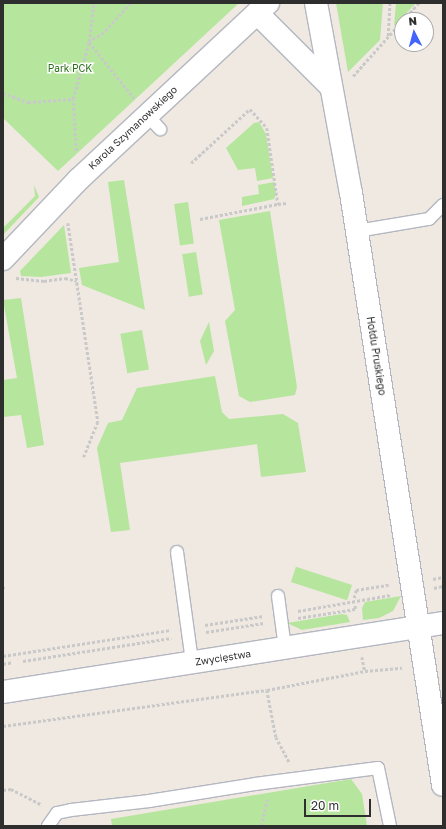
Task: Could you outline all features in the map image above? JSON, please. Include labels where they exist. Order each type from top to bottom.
[{"type":"street","name":"Hołdu Pruskiego","points":[[316,3],[340,83],[357,231],[424,666],[441,761],[443,785]]},
{"type":"street","points":[[263,8],[340,83]]},
{"type":"street","name":"Karola Szymanowskiego","points":[[6,268],[78,180],[153,122],[263,8]]},
{"type":"street","name":"Zwycięstwa","points":[[3,692],[443,623]]},
{"type":"lane","points":[[357,231],[429,218],[443,205]]},
{"type":"lane","points":[[177,552],[192,662]]},
{"type":"lane","points":[[278,596],[285,648]]},
{"type":"lane","points":[[48,826],[57,813],[298,778],[378,768],[390,826]]},
{"type":"path","points":[[76,153],[73,99],[89,42],[94,3]]},
{"type":"path","points":[[89,42],[104,32],[131,3]]},
{"type":"path","points":[[388,36],[390,3]]},
{"type":"path","points":[[410,12],[419,3]]},
{"type":"path","points":[[340,83],[394,29]]},
{"type":"path","points":[[89,42],[153,122]]},
{"type":"path","points":[[3,93],[28,102],[73,99]]},
{"type":"path","points":[[191,163],[250,109],[268,128],[278,204]]},
{"type":"path","points":[[200,219],[286,203]]},
{"type":"path","points":[[67,217],[98,422],[83,459]]},
{"type":"path","points":[[6,268],[44,281],[65,278],[77,282]]},
{"type":"path","points":[[390,577],[391,585]]},
{"type":"path","points":[[354,598],[356,590],[396,584]]},
{"type":"path","points":[[291,612],[395,594]]},
{"type":"path","points":[[292,618],[355,609],[354,605]]},
{"type":"path","points":[[201,626],[268,615]]},
{"type":"path","points":[[202,633],[269,622]]},
{"type":"path","points":[[3,656],[174,630]]},
{"type":"path","points":[[24,661],[175,638]]},
{"type":"path","points":[[361,650],[365,671]]},
{"type":"path","points":[[3,664],[13,662]]},
{"type":"path","points":[[3,726],[267,690],[365,671],[424,666]]},
{"type":"path","points":[[267,690],[276,737],[298,778]]},
{"type":"path","points":[[261,826],[272,782]]},
{"type":"path","points":[[3,790],[11,789],[57,813]]},
{"type":"green space","name":"Park PCK","points":[[3,3],[239,3],[58,171],[3,118]]},
{"type":"green space","points":[[336,3],[383,3],[380,40],[348,72]]},
{"type":"green space","points":[[396,3],[416,3],[407,12],[395,12]]},
{"type":"green space","points":[[259,122],[266,134],[273,178],[257,181],[255,168],[238,170],[226,148],[254,123]]},
{"type":"green space","points":[[124,180],[145,310],[82,285],[79,268],[119,262],[108,182]]},
{"type":"green space","points":[[274,182],[276,194],[274,199],[242,206],[242,197],[259,194],[258,185]]},
{"type":"green space","points":[[34,185],[39,197],[3,235],[3,228],[35,196]]},
{"type":"green space","points":[[188,202],[194,244],[180,246],[174,204]]},
{"type":"green space","points":[[270,211],[297,387],[295,395],[250,402],[239,396],[225,321],[235,310],[219,220]]},
{"type":"green space","points":[[64,225],[71,273],[41,277],[21,276],[20,271]]},
{"type":"green space","points":[[196,252],[203,294],[189,297],[182,254]]},
{"type":"green space","points":[[21,298],[44,445],[27,448],[21,415],[3,417],[3,380],[17,378],[3,300]]},
{"type":"green space","points":[[209,322],[214,351],[206,365],[200,341]]},
{"type":"green space","points":[[142,330],[149,369],[127,373],[120,334]]},
{"type":"green space","points":[[215,376],[222,412],[229,419],[283,414],[298,423],[306,472],[261,477],[257,444],[120,463],[130,530],[111,532],[97,448],[108,423],[122,420],[137,388]]},
{"type":"green space","points":[[296,567],[352,585],[347,600],[291,582]]},
{"type":"green space","points":[[401,596],[393,611],[379,618],[363,620],[362,608],[365,602]]},
{"type":"green space","points":[[342,614],[347,615],[350,622],[302,630],[287,623]]},
{"type":"green space","points":[[351,779],[362,794],[367,826],[112,826],[111,819]]}]
